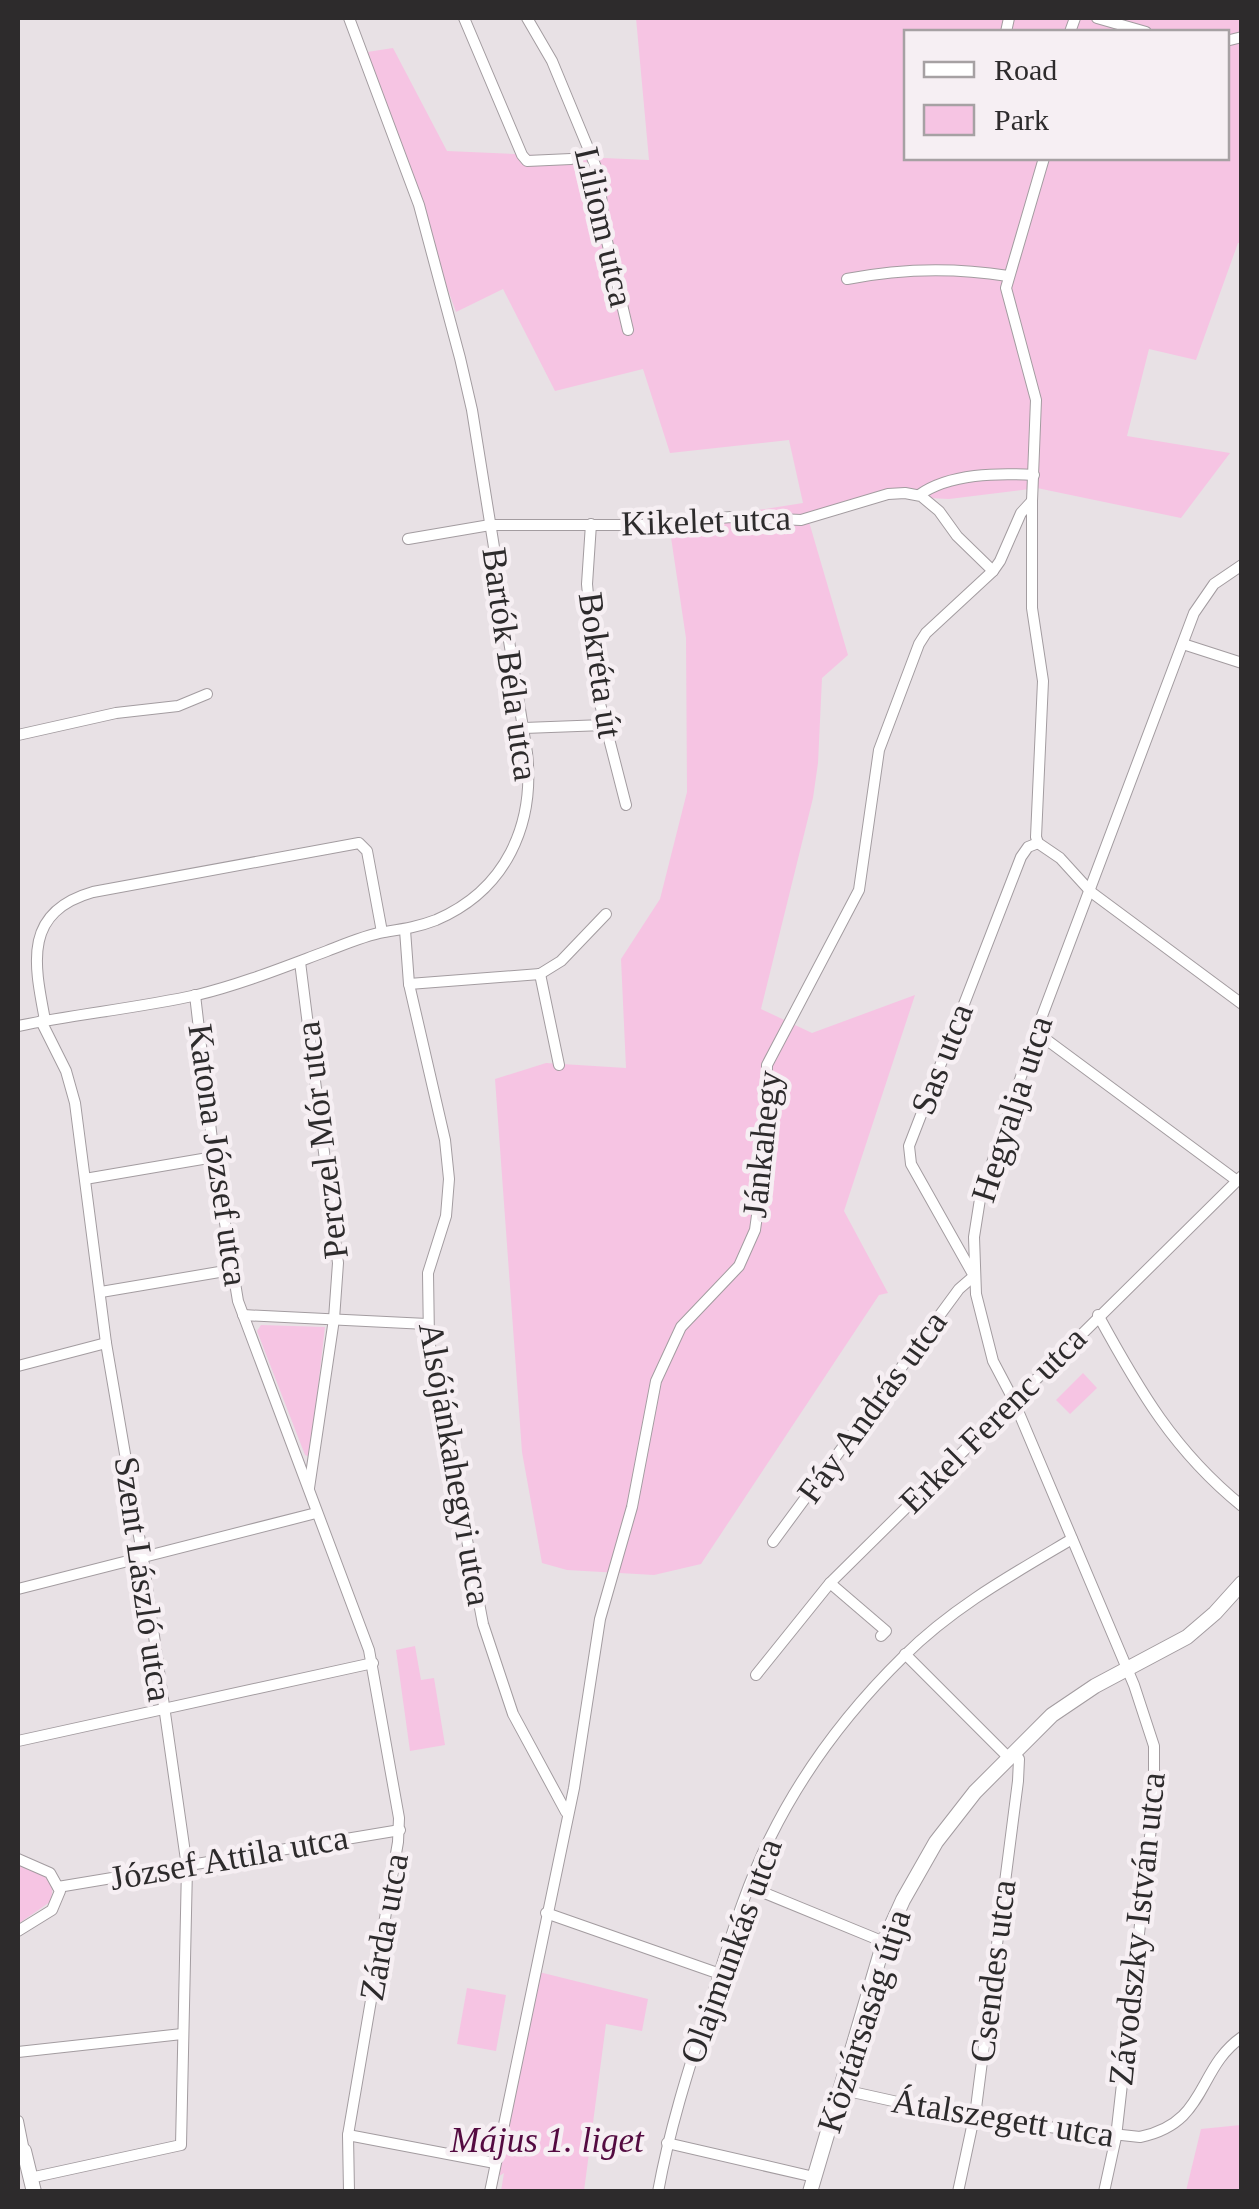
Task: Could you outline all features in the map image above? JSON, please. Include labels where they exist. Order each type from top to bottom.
[{"type":"street","name":"Bartók Béla utca","points":[[18,1026],[195,995],[382,932],[405,930],[445,916],[475,895],[514,847],[524,826],[528,806],[524,728],[472,410],[420,205],[349,18]]},
{"type":"street","points":[[464,18],[522,156],[526,161],[571,160]]},
{"type":"street","name":"Liliom utca","points":[[527,18],[552,61],[598,172],[606,236],[628,330]]},
{"type":"street","points":[[1096,18],[1139,30]]},
{"type":"street","points":[[1043,160],[1008,276],[1008,300],[1035,392],[1032,608],[1043,681],[1035,829],[1038,842],[1060,858],[1091,892],[1242,1004]]},
{"type":"street","points":[[847,279],[922,268],[1008,276]]},
{"type":"street","name":"Kikelet utca","points":[[408,539],[490,524],[801,520],[888,494],[919,495],[959,480],[1034,475]]},
{"type":"street","points":[[919,495],[939,511],[957,536],[992,571],[1000,562],[1020,512],[1032,500]]},
{"type":"street","name":"Bokréta út","points":[[592,524],[586,584],[597,692],[626,805]]},
{"type":"street","name":"Hegyalja utca","points":[[1126,1670],[1014,1399],[993,1361],[974,1276],[974,1237],[980,1199],[1036,1032],[1182,644],[1204,597],[1214,584],[1242,565]]},
{"type":"street","name":"Jánkahegy","points":[[490,2192],[571,1799],[600,1619],[637,1488],[656,1381],[681,1327],[738,1266],[755,1230],[765,1165],[767,1065],[859,890],[878,750],[919,644],[992,571]]},
{"type":"street","points":[[1182,644],[1242,663]]},
{"type":"street","points":[[18,735],[116,713],[178,706],[208,694]]},
{"type":"street","points":[[524,728],[604,726]]},
{"type":"street","name":"Sas utca","points":[[974,1276],[916,1173],[908,1157],[909,1146],[1021,857],[1038,842]]},
{"type":"street","name":"Szent László utca","points":[[32,2184],[181,2145],[188,1917],[186,1867],[143,1559],[106,1344],[70,1079],[43,1021],[36,962],[41,932],[57,908],[93,892],[359,843],[366,852],[382,932]]},
{"type":"street","points":[[409,984],[540,974],[561,961],[606,914]]},
{"type":"street","name":"Alsójánkahegyi utca","points":[[405,930],[409,984],[444,1140],[449,1180],[446,1216],[428,1273],[428,1324],[483,1624],[513,1714],[566,1812]]},
{"type":"street","name":"Perczel Mór utca","points":[[300,962],[337,1247],[334,1319],[309,1489]]},
{"type":"street","points":[[540,974],[559,1065]]},
{"type":"street","name":"Katona József utca","points":[[195,995],[231,1270],[243,1315],[309,1489]]},
{"type":"street","points":[[1036,1032],[1239,1178]]},
{"type":"street","points":[[85,1179],[214,1157]]},
{"type":"street","name":"Erkel Ferenc utca","points":[[756,1675],[830,1583],[1239,1178]]},
{"type":"street","points":[[101,1292],[231,1270]]},
{"type":"street","name":"Fáy András utca","points":[[773,1542],[959,1288],[974,1276]]},
{"type":"street","points":[[243,1315],[428,1324]]},
{"type":"street","points":[[1098,1315],[1166,1431],[1195,1464],[1242,1506]]},
{"type":"street","points":[[18,1366],[106,1344]]},
{"type":"street","name":"Zárda utca","points":[[309,1489],[372,1663],[400,1830],[348,2136],[349,2192]]},
{"type":"street","points":[[18,1589],[316,1513]]},
{"type":"street","name":"Olajmunkás utca","points":[[658,2192],[667,2143],[750,1887],[771,1836],[809,1772],[862,1702],[906,1654],[980,1594],[1072,1539]]},
{"type":"street","points":[[830,1583],[886,1631],[881,1636]]},
{"type":"street","name":"Köztársaság útja","points":[[812,2184],[884,1942],[902,1900],[936,1842],[1011,1754],[1072,1700],[1186,1637],[1242,1583]]},
{"type":"street","points":[[906,1654],[1011,1754]]},
{"type":"street","points":[[18,1740],[372,1663]]},
{"type":"street","name":"Závodszky István utca","points":[[1104,2192],[1116,2137],[1156,1773],[1154,1746],[1126,1670]]},
{"type":"street","name":"Csendes utca","points":[[958,2192],[974,2119],[1018,1781],[1018,1759],[1011,1754]]},
{"type":"street","name":"József Attila utca","points":[[58,1886],[400,1830]]},
{"type":"street","points":[[18,1860],[46,1870],[58,1886],[58,1901],[52,1910],[18,1932]]},
{"type":"street","points":[[750,1887],[884,1942]]},
{"type":"street","points":[[546,1913],[720,1974]]},
{"type":"street","points":[[18,2052],[182,2034]]},
{"type":"street","name":"Átalszegett utca","points":[[839,2090],[974,2119],[1116,2137],[1152,2135],[1183,2119],[1222,2056],[1242,2037]]},
{"type":"street","points":[[18,2121],[21,2150],[32,2184]]},
{"type":"street","points":[[348,2136],[495,2162]]},
{"type":"street","points":[[667,2143],[812,2184]]},
{"type":"green space","points":[[636,18],[1241,18],[1241,243],[1196,360],[1149,349],[1127,436],[1230,453],[1181,518],[1037,488],[949,499],[890,496],[807,515],[848,655],[822,678],[813,798],[761,1009],[812,1033],[915,995],[844,1211],[888,1293],[879,1295],[701,1564],[654,1575],[567,1570],[542,1563],[522,1452],[495,1079],[546,1063],[626,1068],[621,959],[660,899],[687,792],[686,638],[669,524],[803,503],[789,440],[670,453],[643,369],[555,391],[503,289],[456,312],[361,53],[393,48],[447,151],[649,160]]},
{"type":"green space","points":[[261,1325],[325,1327],[310,1457],[305,1455],[257,1331]]},
{"type":"green space","points":[[1083,1373],[1097,1388],[1070,1414],[1056,1400]]},
{"type":"green space","points":[[415,1646],[421,1680],[434,1678],[445,1745],[410,1751],[396,1650]]},
{"type":"green space","points":[[18,1864],[45,1875],[52,1893],[50,1902],[18,1924]]},
{"type":"green space","name":"Május 1. liget","points":[[539,1972],[648,1999],[642,2031],[606,2024],[584,2191],[501,2191],[504,2173],[493,2180]]},
{"type":"green space","points":[[467,1988],[506,1995],[496,2051],[457,2044]]},
{"type":"green space","points":[[1241,2125],[1241,2191],[1186,2191],[1201,2129]]}]
